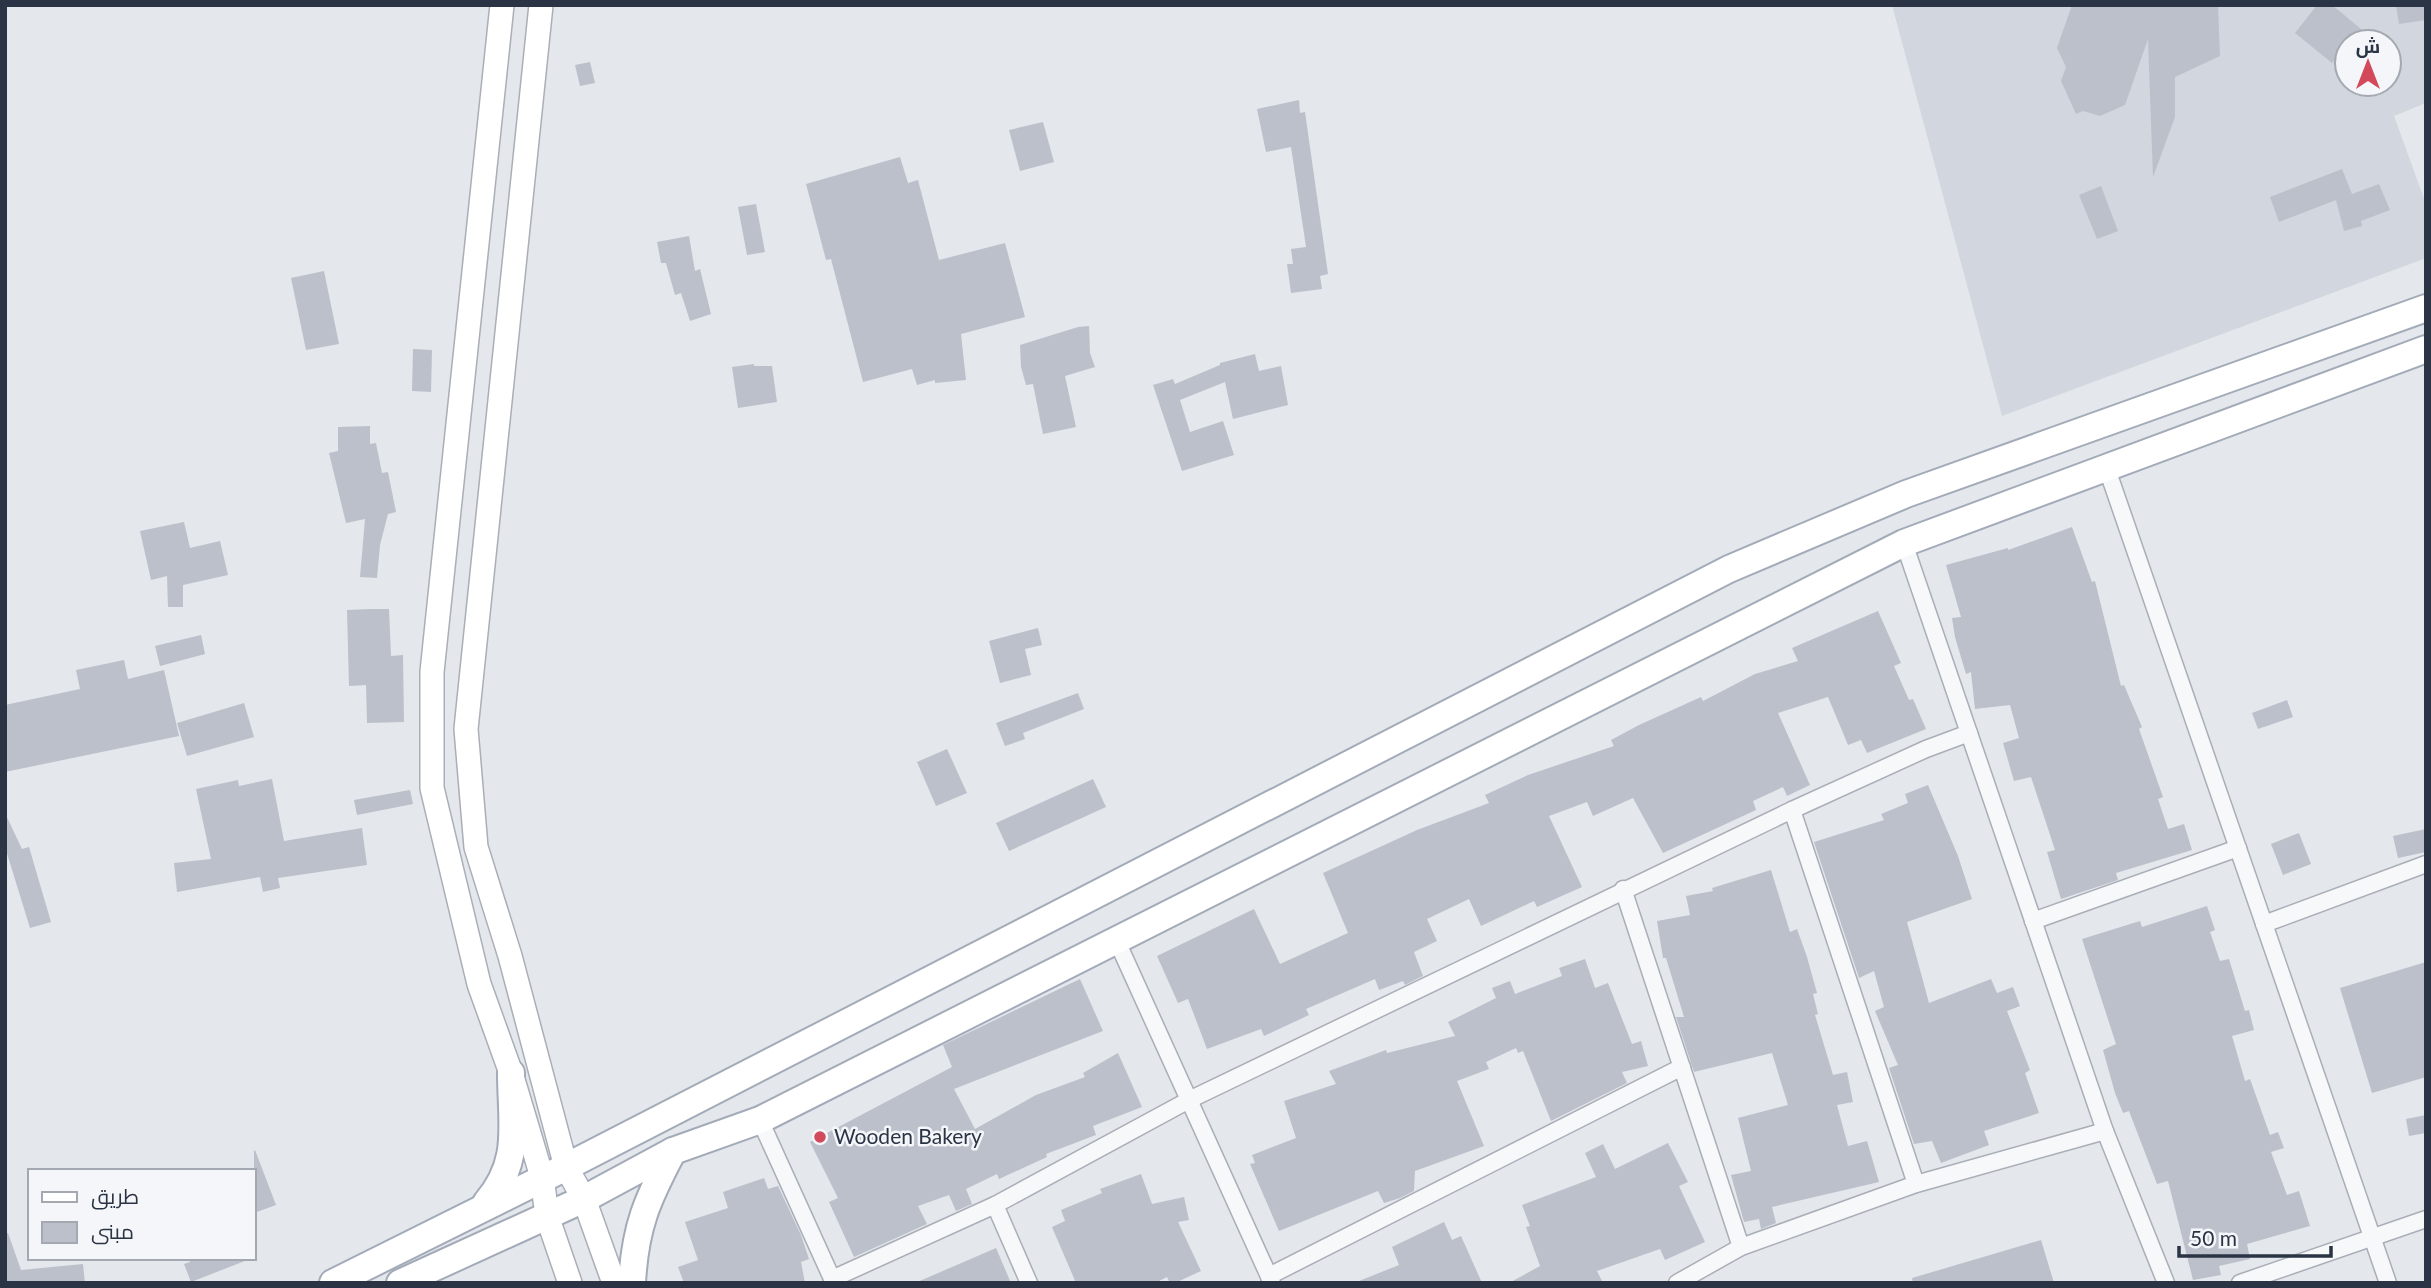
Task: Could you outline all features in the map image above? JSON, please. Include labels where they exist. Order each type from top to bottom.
[{"type":"main road","points":[[333,1283],[541,1177],[566,1167],[1729,569],[1906,494],[2426,308]]},
{"type":"main road","points":[[400,1283],[584,1199],[673,1152],[760,1120],[1904,543],[2426,349]]},
{"type":"main road","points":[[482,1207],[502,1184],[511,1161],[511,1073]]},
{"type":"main road","points":[[632,1283],[634,1256],[645,1204],[673,1152]]},
{"type":"street","points":[[502,5],[432,672],[432,788],[479,984],[511,1073],[541,1177],[547,1216],[570,1283]]},
{"type":"street","points":[[541,5],[476,605],[466,729],[476,848],[510,956],[566,1167],[584,1199],[614,1283]]},
{"type":"street","points":[[2107,469],[2388,1283]]},
{"type":"street","points":[[1904,543],[2105,1131],[2166,1283]]},
{"type":"street","points":[[760,1120],[833,1281],[995,1205],[1189,1100],[1623,890],[1926,749],[1969,733]]},
{"type":"street","points":[[1792,810],[1916,1184]]},
{"type":"street","points":[[2034,921],[2238,848]]},
{"type":"street","points":[[2264,924],[2426,864]]},
{"type":"street","points":[[1623,890],[1741,1247]]},
{"type":"street","points":[[1116,939],[1271,1279],[1682,1067]]},
{"type":"street","points":[[1677,1283],[1741,1247],[1916,1184],[2105,1131]]},
{"type":"street","points":[[995,1205],[1029,1283]]},
{"type":"street","points":[[2240,1283],[2426,1219]]},
{"type":"shaded area","points":[[1892,5],[2426,5],[2426,103],[2394,116],[2426,204],[2426,258],[2002,416]]},
{"type":"building","points":[[2072,5],[2218,5],[2220,56],[2175,77],[2175,117],[2153,177],[2148,39],[2125,105],[2100,116],[2083,111],[2076,114],[2061,81],[2066,67],[2057,48]]},
{"type":"building","points":[[2317,5],[2332,5],[2360,28],[2333,28],[2332,63],[2295,33]]},
{"type":"building","points":[[2396,5],[2426,5],[2426,20],[2399,24]]},
{"type":"building","points":[[590,62],[595,83],[580,86],[575,65]]},
{"type":"building","points":[[1299,100],[1300,113],[1305,112],[1328,274],[1320,276],[1322,289],[1291,293],[1287,264],[1293,264],[1291,249],[1306,247],[1291,147],[1266,152],[1257,109]]},
{"type":"building","points":[[1043,122],[1054,162],[1020,171],[1009,130]]},
{"type":"building","points":[[900,157],[908,183],[918,180],[939,260],[1005,243],[1025,317],[961,334],[966,380],[935,383],[935,380],[917,385],[912,369],[863,382],[831,259],[826,260],[806,184]]},
{"type":"building","points":[[2342,169],[2352,194],[2379,184],[2390,210],[2361,221],[2362,226],[2344,231],[2336,200],[2279,222],[2270,197]]},
{"type":"building","points":[[2101,186],[2118,231],[2097,239],[2079,195]]},
{"type":"building","points":[[756,204],[765,252],[747,255],[738,207]]},
{"type":"building","points":[[689,236],[695,271],[700,269],[711,314],[690,321],[681,293],[675,295],[666,263],[661,263],[657,242]]},
{"type":"building","points":[[324,271],[339,344],[306,350],[291,278]]},
{"type":"building","points":[[1089,326],[1090,353],[1095,367],[1065,376],[1076,427],[1043,434],[1033,384],[1026,385],[1021,367],[1020,345]]},
{"type":"building","points":[[413,349],[432,350],[431,392],[412,391]]},
{"type":"building","points":[[1255,354],[1259,371],[1281,366],[1288,405],[1233,419],[1225,382],[1180,400],[1190,432],[1223,421],[1234,455],[1182,471],[1153,385],[1173,379],[1175,384],[1220,363]]},
{"type":"building","points":[[754,364],[772,366],[777,402],[738,408],[732,367]]},
{"type":"building","points":[[370,426],[370,444],[376,443],[382,473],[388,472],[396,512],[388,514],[380,545],[377,578],[360,577],[365,519],[346,523],[329,453],[338,451],[338,427]]},
{"type":"building","points":[[184,522],[190,548],[220,541],[228,575],[183,585],[183,607],[168,607],[167,576],[151,580],[140,531]]},
{"type":"building","points":[[2072,527],[2092,582],[2095,581],[2121,686],[2124,685],[2142,727],[2139,729],[2163,797],[2158,799],[2168,829],[2184,824],[2192,850],[2116,873],[2118,880],[2061,899],[2047,852],[2055,850],[2031,777],[2014,781],[2003,743],[2019,738],[2010,705],[1975,709],[1971,672],[1966,674],[1955,637],[1952,618],[1961,617],[1946,565],[2008,550]]},
{"type":"building","points":[[389,609],[391,656],[403,655],[404,722],[367,723],[366,685],[349,686],[347,610]]},
{"type":"building","points":[[1878,611],[1901,663],[1894,666],[1926,729],[1867,753],[1861,740],[1848,745],[1828,697],[1778,713],[1810,785],[1787,796],[1783,787],[1753,801],[1756,810],[1663,853],[1633,798],[1593,816],[1587,802],[1549,816],[1582,887],[1537,907],[1534,901],[1481,926],[1469,899],[1427,919],[1437,941],[1414,952],[1423,976],[1405,985],[1403,981],[1379,990],[1375,979],[1306,1009],[1309,1015],[1264,1036],[1261,1029],[1207,1049],[1188,999],[1178,1003],[1157,956],[1254,909],[1280,964],[1348,933],[1323,873],[1417,830],[1489,803],[1485,795],[1528,775],[1614,746],[1611,740],[1701,697],[1703,701],[1755,674],[1798,661],[1792,648]]},
{"type":"building","points":[[1038,628],[1042,645],[1025,649],[1031,675],[1000,683],[989,641]]},
{"type":"building","points":[[201,635],[205,654],[160,666],[155,646]]},
{"type":"building","points":[[124,660],[128,679],[164,670],[179,736],[5,772],[5,705],[80,689],[76,670]]},
{"type":"building","points":[[1078,693],[1084,709],[1023,733],[1025,739],[1005,746],[996,723]]},
{"type":"building","points":[[2287,700],[2293,717],[2258,729],[2252,713]]},
{"type":"building","points":[[244,703],[254,737],[187,756],[177,723]]},
{"type":"building","points":[[947,749],[967,793],[936,806],[917,762]]},
{"type":"building","points":[[272,779],[284,841],[362,828],[367,865],[278,878],[280,888],[263,892],[260,877],[177,892],[174,863],[211,859],[196,789],[238,780],[239,786]]},
{"type":"building","points":[[1093,779],[1106,807],[1009,851],[996,823]]},
{"type":"building","points":[[1928,785],[1958,856],[1972,899],[1907,922],[1929,1003],[1991,979],[1997,993],[2013,987],[2020,1006],[2007,1011],[2030,1070],[2025,1073],[2039,1113],[1984,1131],[1989,1145],[1941,1163],[1932,1141],[1914,1144],[1889,1068],[1898,1065],[1875,1011],[1884,1007],[1874,971],[1859,978],[1814,842],[1884,820],[1881,814],[1908,803],[1905,794]]},
{"type":"building","points":[[410,790],[413,804],[357,815],[354,800]]},
{"type":"building","points":[[5,813],[22,849],[29,847],[51,922],[30,928],[5,847]]},
{"type":"building","points":[[2426,829],[2426,852],[2398,858],[2393,836]]},
{"type":"building","points":[[2299,833],[2311,864],[2283,875],[2271,844]]},
{"type":"building","points":[[1771,870],[1790,932],[1797,929],[1807,957],[1817,993],[1813,994],[1818,1014],[1815,1015],[1833,1075],[1847,1072],[1853,1102],[1837,1105],[1848,1146],[1867,1141],[1879,1182],[1772,1207],[1776,1223],[1761,1229],[1759,1219],[1744,1222],[1731,1175],[1751,1171],[1738,1118],[1788,1105],[1772,1053],[1694,1072],[1676,1017],[1684,1017],[1666,958],[1663,958],[1657,921],[1690,915],[1686,896],[1713,891],[1712,888]]},
{"type":"building","points":[[2207,906],[2215,930],[2210,932],[2220,961],[2229,959],[2245,1011],[2249,1010],[2254,1030],[2232,1036],[2245,1081],[2250,1079],[2270,1135],[2278,1132],[2284,1148],[2271,1152],[2287,1195],[2299,1191],[2310,1226],[2247,1244],[2250,1259],[2219,1266],[2221,1275],[2193,1280],[2168,1181],[2157,1184],[2129,1111],[2123,1113],[2115,1093],[2103,1050],[2116,1044],[2082,939],[2140,921],[2142,927]]},
{"type":"building","points":[[1585,959],[1595,988],[1608,983],[1632,1044],[1641,1041],[1648,1066],[1622,1072],[1627,1083],[1551,1121],[1523,1051],[1518,1053],[1516,1048],[1486,1062],[1489,1069],[1457,1081],[1484,1146],[1415,1171],[1414,1191],[1400,1198],[1384,1203],[1378,1191],[1279,1231],[1250,1164],[1255,1163],[1252,1155],[1296,1138],[1284,1101],[1336,1084],[1329,1071],[1386,1050],[1387,1053],[1455,1036],[1448,1022],[1496,998],[1492,988],[1510,981],[1515,994],[1562,976],[1559,968]]},
{"type":"building","points":[[2426,962],[2426,1077],[2372,1093],[2340,988]]},
{"type":"building","points":[[1080,979],[1103,1031],[954,1089],[975,1129],[1036,1095],[1085,1077],[1083,1073],[1118,1053],[1142,1107],[1093,1126],[1096,1135],[1046,1154],[1047,1157],[999,1179],[997,1174],[966,1189],[972,1204],[956,1211],[949,1195],[918,1206],[927,1224],[854,1257],[829,1202],[838,1198],[810,1142],[952,1067],[943,1045]]},
{"type":"building","points":[[2426,1115],[2426,1133],[2409,1136],[2406,1119]]},
{"type":"building","points":[[1668,1143],[1688,1182],[1679,1186],[1705,1242],[1665,1260],[1660,1249],[1597,1271],[1603,1283],[1509,1283],[1540,1266],[1526,1227],[1530,1226],[1522,1205],[1596,1177],[1585,1153],[1603,1144],[1615,1169]]},
{"type":"building","points":[[254,1151],[276,1205],[256,1212],[256,1169]]},
{"type":"building","points":[[1141,1174],[1152,1204],[1184,1197],[1189,1220],[1178,1222],[1201,1271],[1175,1283],[1170,1283],[1167,1277],[1155,1283],[1076,1283],[1052,1227],[1065,1221],[1061,1210],[1102,1193],[1100,1189]]},
{"type":"building","points":[[764,1178],[768,1189],[778,1186],[801,1235],[809,1259],[801,1262],[805,1283],[684,1283],[678,1267],[698,1260],[685,1222],[728,1208],[723,1192]]},
{"type":"building","points":[[1444,1222],[1452,1240],[1461,1236],[1482,1283],[1354,1283],[1399,1265],[1392,1247]]},
{"type":"building","points":[[5,1233],[8,1233],[21,1270],[83,1264],[85,1283],[5,1283]]},
{"type":"building","points":[[2041,1240],[2054,1283],[1913,1283],[1912,1278]]},
{"type":"building","points":[[996,1248],[1011,1283],[915,1283]]},
{"type":"building","points":[[247,1260],[191,1282],[184,1264]]},
{"type":"place","name":"Wooden Bakery","points":[[820,1137]]}]
